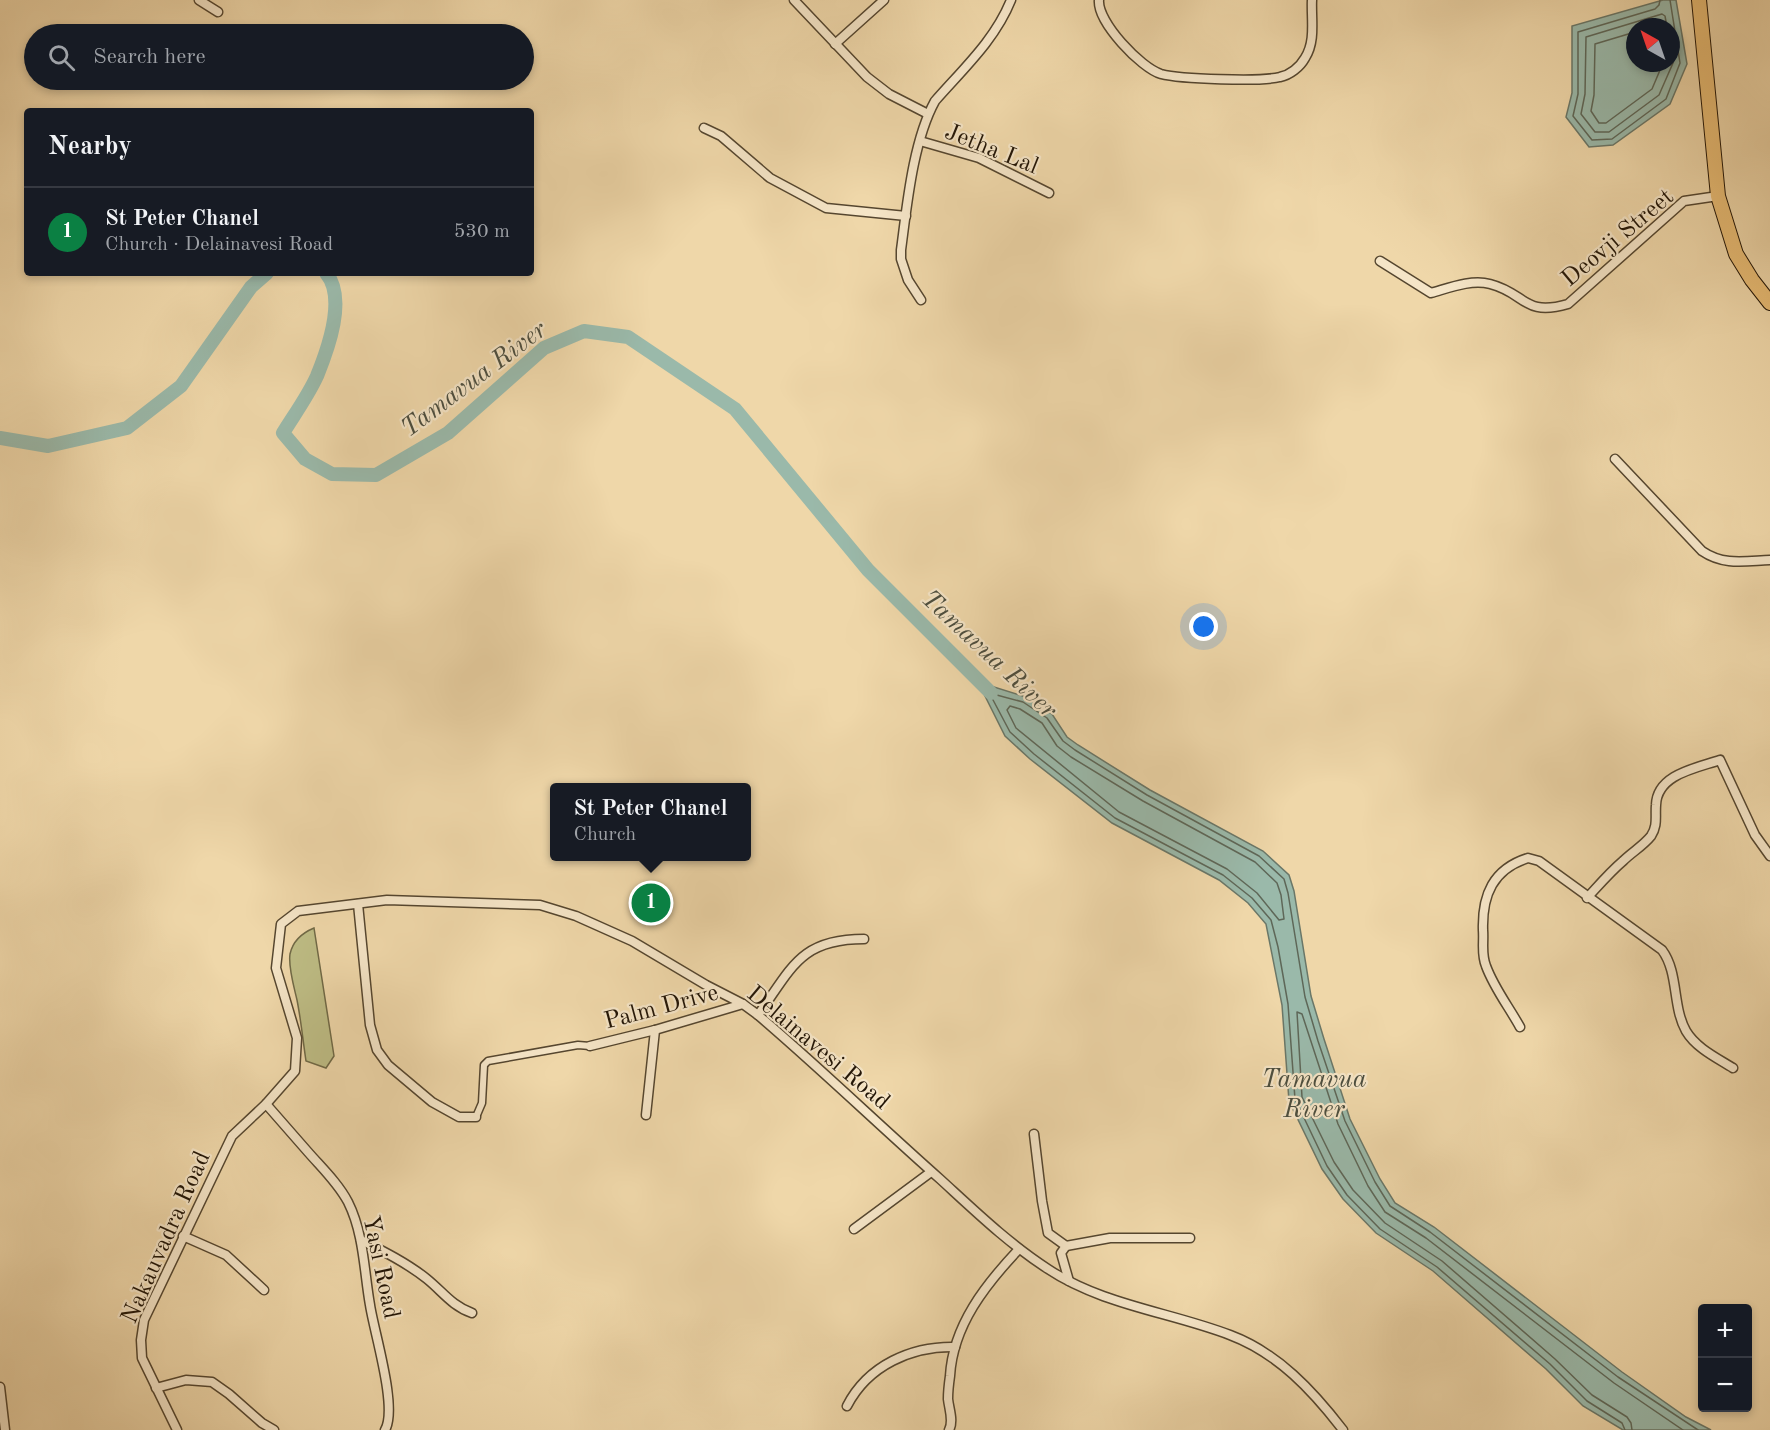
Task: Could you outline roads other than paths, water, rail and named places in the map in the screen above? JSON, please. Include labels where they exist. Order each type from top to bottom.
[{"type":"main road","points":[[1700,0],[1718,196],[1736,254],[1770,303]]},
{"type":"street","points":[[199,0],[218,12]]},
{"type":"street","points":[[794,0],[867,78],[880,88],[928,114]]},
{"type":"street","points":[[835,44],[884,0]]},
{"type":"street","points":[[921,300],[908,280],[901,259],[906,216],[920,141],[928,114],[935,101],[994,33],[1005,16],[1011,0]]},
{"type":"street","points":[[1099,0],[1100,12],[1110,28],[1137,58],[1162,74],[1265,79],[1282,77],[1291,72],[1306,57],[1312,36],[1312,0]]},
{"type":"street","points":[[704,128],[721,136],[770,178],[826,208],[906,216]]},
{"type":"street","name":"Jetha Lal","points":[[920,141],[979,158],[1049,193]]},
{"type":"street","name":"Deovji Street","points":[[1380,261],[1431,293],[1478,282],[1502,288],[1536,308],[1558,307],[1568,304],[1684,201],[1718,196]]},
{"type":"street","points":[[1615,459],[1690,540],[1714,559],[1729,562],[1770,560]]},
{"type":"street","points":[[1587,898],[1651,835],[1657,825],[1657,795],[1661,788],[1681,773],[1720,760],[1755,835],[1770,856]]},
{"type":"street","points":[[1520,1027],[1491,979],[1485,964],[1482,950],[1482,918],[1487,894],[1504,870],[1528,858],[1539,861],[1662,951],[1668,960],[1686,1031],[1696,1043],[1733,1068]]},
{"type":"street","name":"Delainavesi Road","points":[[266,1104],[295,1071],[297,1038],[276,968],[281,924],[298,911],[387,900],[540,905],[576,916],[632,941],[743,1004],[1019,1249],[1069,1281],[1131,1306],[1231,1335],[1258,1349],[1277,1360],[1293,1374],[1343,1430]]},
{"type":"street","points":[[358,904],[370,1024],[376,1050],[388,1065],[432,1102],[459,1117],[476,1118],[483,1103],[484,1065],[488,1061],[578,1045],[590,1046]]},
{"type":"street","points":[[758,1015],[801,956],[815,947],[842,939],[864,939]]},
{"type":"street","name":"Palm Drive","points":[[590,1046],[656,1030],[743,1004]]},
{"type":"street","points":[[646,1115],[656,1030]]},
{"type":"street","name":"Nakauvadra Road","points":[[177,1430],[142,1358],[141,1340],[144,1320],[232,1136],[266,1104]]},
{"type":"street","name":"Yasi Road","points":[[266,1104],[333,1179],[348,1202],[361,1240],[369,1305],[387,1391],[389,1423],[385,1430]]},
{"type":"street","points":[[1034,1134],[1048,1233],[1066,1245],[1110,1238],[1190,1238]]},
{"type":"street","points":[[854,1229],[932,1172]]},
{"type":"street","points":[[183,1236],[226,1255],[264,1290]]},
{"type":"street","points":[[361,1240],[400,1261],[427,1279],[459,1308],[472,1313]]},
{"type":"street","points":[[1066,1245],[1061,1253],[1069,1281]]},
{"type":"street","points":[[949,1430],[952,1425],[948,1397],[955,1347],[979,1295],[991,1278],[1019,1249]]},
{"type":"street","points":[[847,1406],[860,1386],[898,1358],[927,1348],[955,1347]]},
{"type":"street","points":[[156,1388],[186,1380],[212,1382],[262,1423],[274,1430]]},
{"type":"street","points":[[0,1386],[5,1430]]},
{"type":"water","points":[[1663,0],[1676,0],[1679,18],[1626,18],[1626,72],[1680,72],[1680,23],[1687,64],[1670,104],[1613,145],[1589,147],[1566,117],[1572,93],[1572,26]]},
{"type":"water","name":"Tamavua River","points":[[978,682],[1026,697],[1052,714],[1067,737],[1078,745],[1150,790],[1263,851],[1289,875],[1294,891],[1311,996],[1324,1039],[1350,1119],[1380,1179],[1395,1203],[1434,1227],[1622,1372],[1686,1417],[1711,1430],[1623,1430],[1583,1406],[1546,1369],[1433,1271],[1376,1233],[1343,1199],[1322,1169],[1289,1101],[1282,1005],[1266,924],[1248,903],[1219,880],[1112,823],[1030,759],[1005,736]]},
{"type":"waterway","name":"Tamavua River","points":[[0,438],[48,446],[127,428],[181,386],[251,287],[264,276]]},
{"type":"waterway","name":"Tamavua River","points":[[328,276],[335,296],[334,324],[313,383],[283,433],[305,459],[332,474],[376,475],[448,433],[544,348],[584,331],[628,337],[735,409],[868,570],[991,693]]},
{"type":"place","name":"St Peter Chanel","points":[[651,903]]}]
